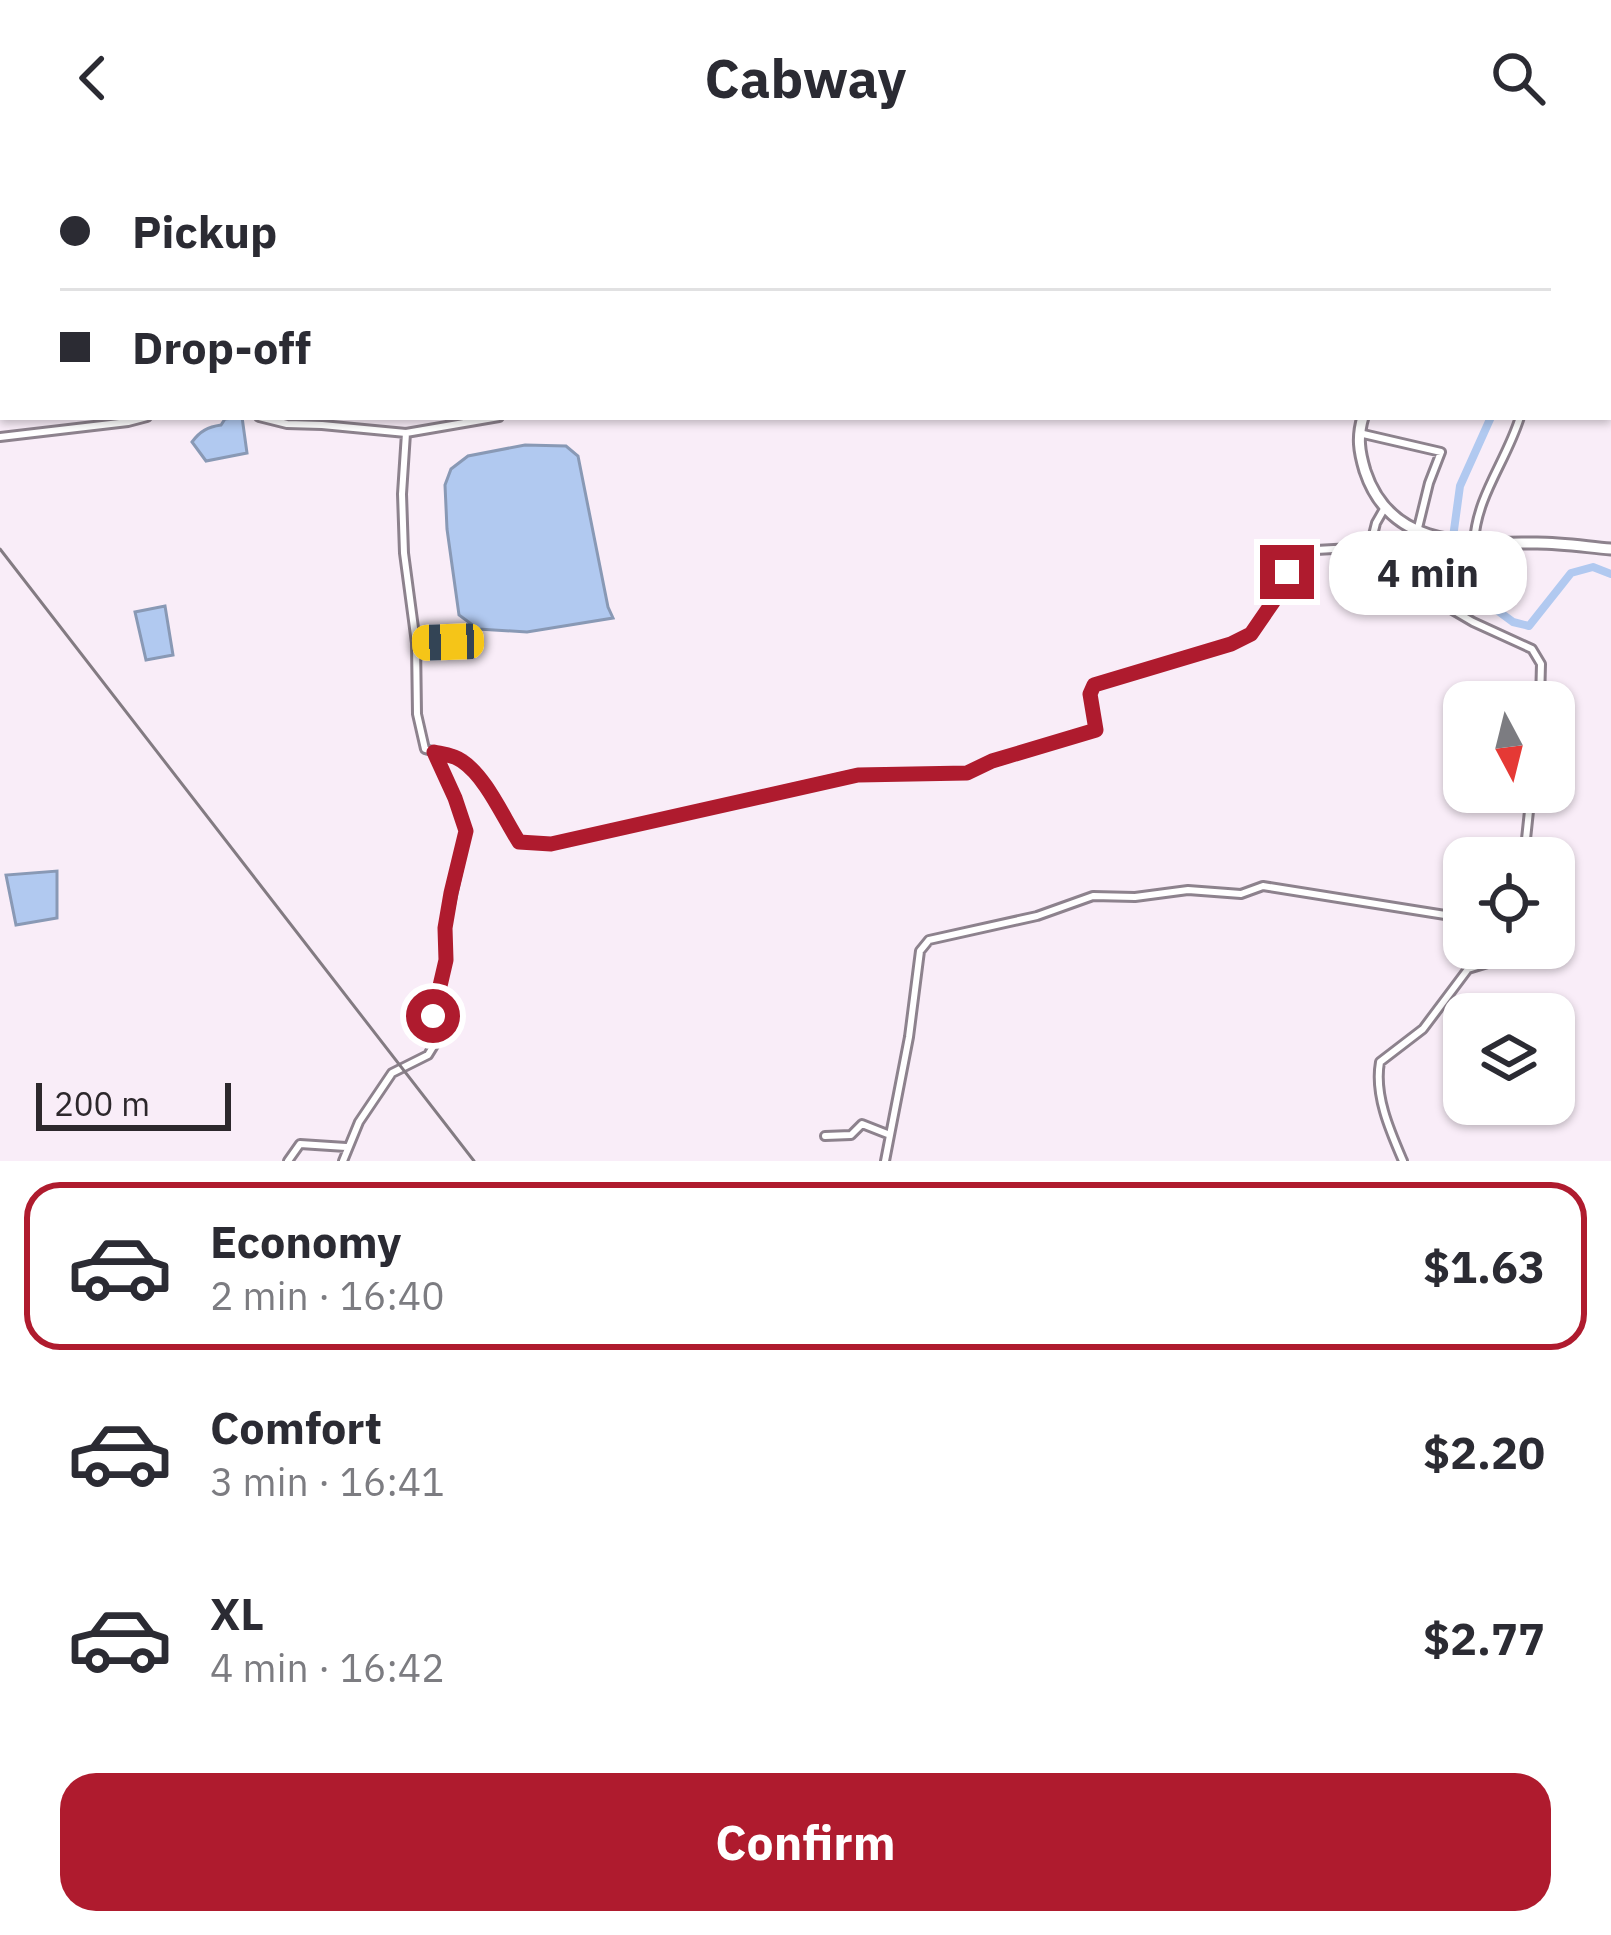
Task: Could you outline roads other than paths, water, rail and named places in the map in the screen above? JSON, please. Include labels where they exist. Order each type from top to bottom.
[{"type":"street","points":[[0,437],[136,420]]},
{"type":"street","points":[[271,420],[406,433],[482,420]]},
{"type":"street","points":[[1362,420],[1359,452],[1384,509],[1426,535],[1469,542],[1611,549]]},
{"type":"street","points":[[1469,542],[1475,517],[1519,420]]},
{"type":"street","points":[[406,433],[404,553],[416,643],[417,714],[425,749],[459,758],[485,783],[519,842],[551,844],[858,775],[967,773],[1096,730],[1090,694],[1094,685],[1251,634],[1298,551],[1370,547],[1384,509]]},
{"type":"street","points":[[1359,433],[1441,452],[1429,483],[1421,586],[1427,596],[1532,650],[1541,664],[1541,681]]},
{"type":"street","points":[[1361,597],[1427,596]]},
{"type":"street","points":[[416,643],[448,642]]},
{"type":"street","points":[[343,1161],[359,1122],[392,1073],[428,1055],[436,1042],[433,1016],[446,960],[445,928],[466,831],[434,752]]},
{"type":"street","points":[[885,1161],[920,951],[929,940],[1037,916],[1093,896],[1136,897],[1188,890],[1241,893],[1263,886],[1443,915]]},
{"type":"street","points":[[1403,1161],[1377,1081],[1380,1062],[1423,1029],[1468,969]]},
{"type":"street","points":[[825,1136],[851,1135],[862,1124],[890,1136]]},
{"type":"street","points":[[288,1161],[300,1144],[346,1147]]},
{"type":"water","points":[[224,420],[242,420],[247,453],[206,461],[192,442],[205,430]]},
{"type":"water","points":[[525,445],[566,446],[578,456],[613,618],[527,632],[478,629],[459,615],[447,529],[445,485],[451,469],[468,456]]},
{"type":"water","points":[[165,606],[173,655],[146,660],[135,612]]},
{"type":"water","points":[[57,871],[57,918],[16,925],[6,875]]},
{"type":"waterway","points":[[1490,420],[1460,486],[1448,574],[1513,622],[1529,626],[1571,573],[1593,567],[1611,574]]},
{"type":"railway","points":[[0,549],[474,1161]]}]
